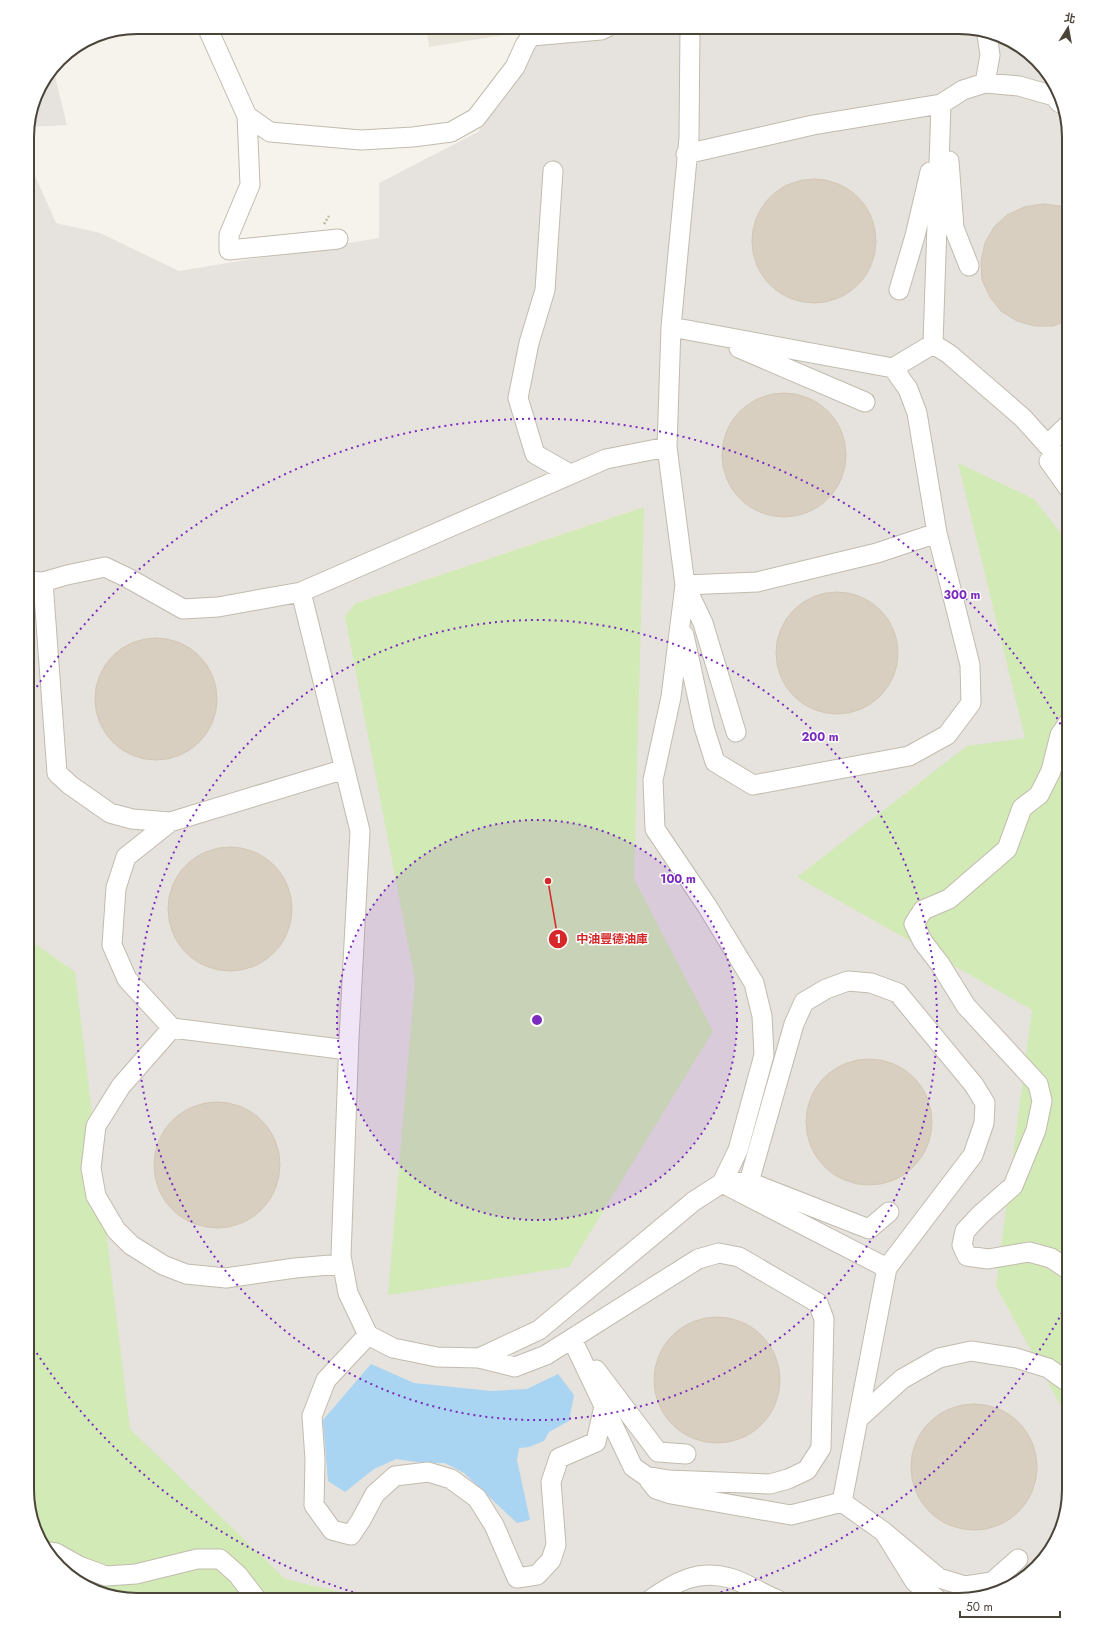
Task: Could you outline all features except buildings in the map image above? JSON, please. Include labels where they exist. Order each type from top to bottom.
[{"type":"lane","points":[[210,34],[247,116],[250,185],[229,235],[230,250],[338,239]]},
{"type":"lane","points":[[247,116],[270,132],[361,140],[413,137],[452,132],[476,118],[515,67],[525,45],[531,36],[554,34]]},
{"type":"lane","points":[[690,34],[689,138],[686,154],[671,327],[667,447],[685,585],[671,697],[653,780],[655,829],[707,906],[754,983],[762,1016],[764,1055],[738,1150],[722,1183]]},
{"type":"lane","points":[[985,83],[990,55],[988,38]]},
{"type":"lane","points":[[686,154],[813,125],[941,104],[963,90],[985,83],[1018,86],[1053,96]]},
{"type":"lane","points":[[941,104],[951,172],[954,228],[969,266]]},
{"type":"lane","points":[[899,290],[915,236],[928,181],[941,104]]},
{"type":"lane","points":[[933,344],[941,104]]},
{"type":"lane","points":[[553,171],[545,290],[529,343],[518,398],[535,454],[570,474]]},
{"type":"lane","points":[[671,327],[893,368],[933,344]]},
{"type":"lane","points":[[671,327],[749,351],[865,402]]},
{"type":"lane","points":[[933,344],[949,354],[1023,418],[1062,461]]},
{"type":"lane","points":[[681,618],[703,719],[715,762],[752,785],[909,756],[947,735],[971,702],[970,665],[937,533],[917,413],[908,389],[893,368]]},
{"type":"lane","points":[[1023,418],[1062,479]]},
{"type":"lane","points":[[1047,445],[1062,431]]},
{"type":"lane","points":[[345,769],[170,822],[132,819],[110,813],[70,785],[57,773],[35,582],[104,567],[128,578],[183,609],[218,607],[301,592],[472,519],[606,459],[667,447]]},
{"type":"lane","points":[[685,585],[757,582],[877,553],[937,533]]},
{"type":"lane","points":[[685,585],[703,623],[736,732]]},
{"type":"lane","points":[[301,592],[360,831],[348,1050],[341,1256],[348,1293],[368,1335],[394,1348],[438,1357],[479,1358],[515,1367],[546,1355],[698,1259],[719,1253],[739,1257],[818,1303],[824,1319],[821,1448],[808,1470],[788,1479],[770,1484],[668,1480],[646,1476]]},
{"type":"lane","points":[[1062,732],[1051,771],[1039,795],[1022,808],[1007,849],[949,899],[923,910],[914,924],[923,942],[940,964],[966,1006],[1038,1084],[1042,1101],[1036,1130],[1013,1186],[980,1214],[965,1231],[962,1245],[967,1256],[988,1259],[1029,1252],[1051,1258],[1062,1265]]},
{"type":"lane","points":[[170,822],[126,857],[116,888],[112,945],[127,979],[172,1028],[348,1050]]},
{"type":"lane","points":[[749,1182],[794,1024],[804,1002],[826,989],[848,981],[871,983],[898,993],[974,1085],[985,1103],[984,1123],[973,1156],[887,1268],[842,1502]]},
{"type":"lane","points":[[172,1028],[121,1086],[96,1126],[91,1168],[96,1196],[116,1230],[131,1245],[163,1266],[186,1274],[226,1278],[295,1268],[342,1264]]},
{"type":"lane","points":[[479,1358],[539,1330],[694,1201],[722,1183],[749,1182],[869,1229],[889,1212]]},
{"type":"lane","points":[[722,1183],[887,1268]]},
{"type":"lane","points":[[368,1335],[326,1380],[312,1416],[315,1459],[314,1505],[332,1530],[351,1535],[375,1494],[395,1476],[428,1472],[451,1479],[477,1498],[494,1525],[517,1578],[537,1575],[552,1560],[556,1545],[551,1482],[559,1458],[596,1442],[604,1406]]},
{"type":"lane","points":[[686,1454],[658,1452],[572,1339],[633,1467],[646,1476],[656,1489],[671,1494],[791,1515],[842,1502],[884,1532],[939,1578],[965,1586],[992,1582],[1018,1559]]},
{"type":"lane","points":[[858,1419],[902,1380],[939,1358],[971,1351],[1016,1358],[1048,1368],[1062,1378]]},
{"type":"lane","points":[[884,1532],[916,1582],[929,1593]]},
{"type":"lane","points":[[55,1553],[79,1566],[106,1576],[136,1574],[197,1559],[220,1559],[238,1575],[252,1593]]},
{"type":"lane","points":[[660,1593],[685,1579],[710,1574],[731,1578],[763,1593]]},
{"type":"shaded area","points":[[427,34],[510,34],[429,47]]},
{"type":"shaded area","points":[[614,34],[966,34],[979,36],[992,39],[1005,45],[1016,51],[1027,60],[1041,74],[1048,85],[1058,110],[1062,137],[1062,1490],[1061,1504],[1054,1530],[1041,1553],[1022,1572],[999,1585],[973,1592],[959,1593],[130,1593],[97,1585],[74,1572],[55,1553],[42,1530],[35,1504],[34,1490],[34,173],[56,223],[100,233],[179,271],[379,238],[379,183],[478,132],[535,42],[612,36]]},
{"type":"shaded area","points":[[55,75],[67,125],[34,127],[42,97]]},
{"type":"green space","points":[[958,463],[1034,499],[1062,535],[1062,1408],[996,1286],[1032,1010],[797,877],[967,746],[1025,738]]},
{"type":"green space","points":[[644,507],[634,879],[713,1031],[569,1267],[388,1295],[415,980],[345,616],[356,603]]},
{"type":"green space","points":[[34,943],[75,972],[130,1429],[285,1579],[343,1593],[123,1592],[97,1585],[74,1572],[55,1553],[42,1530],[35,1504],[34,1490]]},
{"type":"water","points":[[371,1364],[414,1383],[491,1391],[527,1389],[558,1374],[574,1395],[569,1421],[549,1432],[544,1441],[529,1447],[519,1448],[517,1460],[530,1520],[517,1523],[464,1473],[445,1463],[423,1463],[396,1459],[374,1469],[345,1492],[328,1481],[323,1420]]},
{"type":"place","name":"中油豐德油庫","points":[[548,881]]}]
